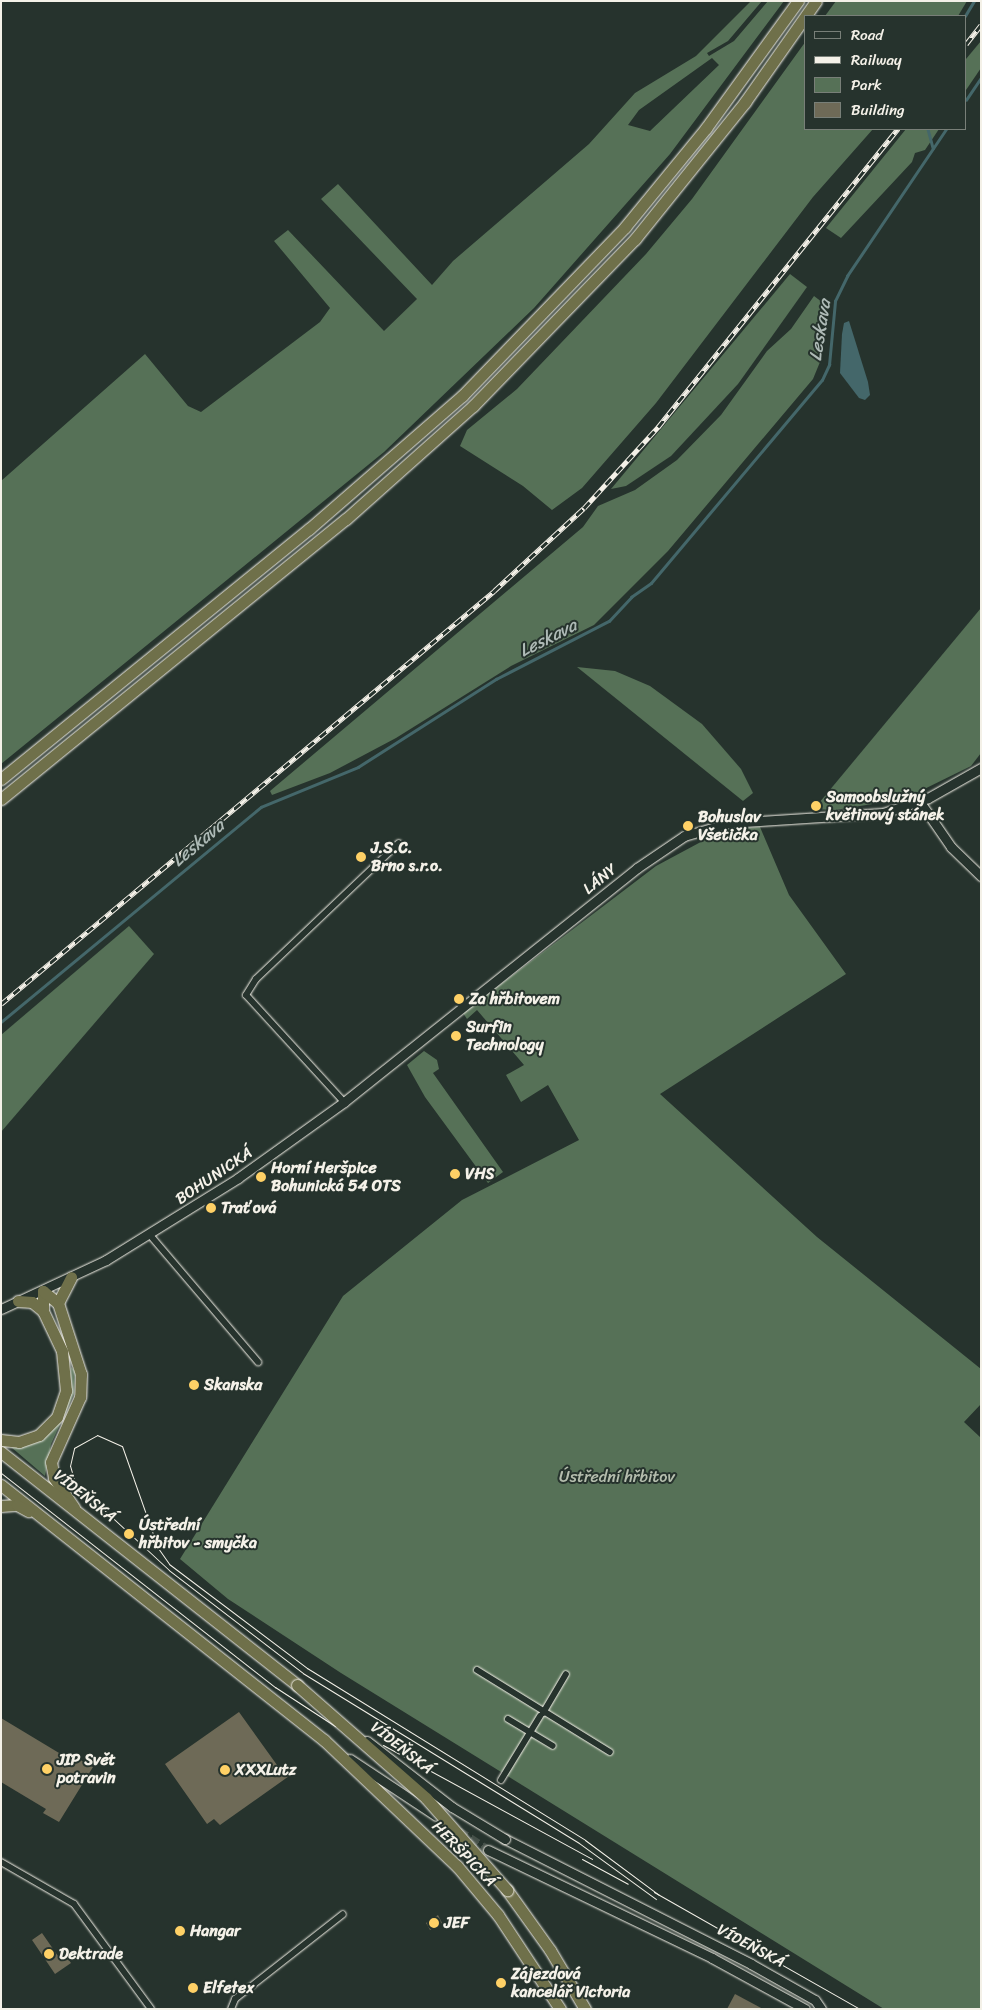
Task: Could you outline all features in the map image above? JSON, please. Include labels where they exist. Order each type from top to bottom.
[{"type":"highway","points":[[1,779],[316,523],[462,396],[625,227],[712,121],[798,1]]},
{"type":"highway","points":[[806,15],[816,1]]},
{"type":"highway","points":[[1,799],[346,519],[487,392],[635,238],[740,109],[804,18]]},
{"type":"highway","points":[[58,1303],[71,1277]]},
{"type":"highway","points":[[43,1290],[58,1303],[78,1359],[81,1390],[56,1444],[51,1465],[57,1484],[74,1508]]},
{"type":"highway","points":[[43,1290],[43,1311]]},
{"type":"highway","points":[[1,1440],[19,1442],[40,1435],[57,1417],[64,1398],[67,1376],[62,1351],[43,1311],[32,1302],[18,1301]]},
{"type":"highway","name":"VÍDEŇSKÁ","points":[[1,1452],[358,1735]]},
{"type":"highway","points":[[1,1486],[56,1526],[324,1740]]},
{"type":"highway","points":[[1,1506],[17,1505],[56,1526]]},
{"type":"highway","name":"HERŠPICKÁ","points":[[358,1735],[426,1798],[506,1890],[550,1950],[585,2009]]},
{"type":"highway","name":"HERŠPICKÁ","points":[[324,1740],[458,1866],[504,1923],[560,2009]]},
{"type":"street","name":"LÁNY","points":[[294,1140],[643,864],[684,836],[729,823],[860,816],[920,802],[981,768]]},
{"type":"street","points":[[920,802],[951,847],[981,876]]},
{"type":"street","points":[[344,1102],[246,995],[256,979],[399,843]]},
{"type":"street","name":"BOHUNICKÁ","points":[[1,1309],[71,1277],[150,1235],[294,1140]]},
{"type":"street","points":[[150,1235],[258,1362]]},
{"type":"street","points":[[477,1670],[542,1714],[610,1752]]},
{"type":"street","points":[[501,1780],[566,1674]]},
{"type":"street","points":[[508,1719],[553,1746]]},
{"type":"street","name":"VÍDEŇSKÁ","points":[[358,1735],[452,1807],[505,1839],[751,1964],[815,2000],[821,2009]]},
{"type":"street","points":[[324,1740],[436,1816]]},
{"type":"street","name":"VÍDEŇSKÁ","points":[[488,1850],[712,1958],[804,2009]]},
{"type":"street","points":[[1,1862],[74,1904],[151,2009]]},
{"type":"street","points":[[231,2009],[235,1999],[343,1914]]},
{"type":"green space","points":[[751,1],[762,1],[728,41],[707,53],[709,56],[734,41],[768,1],[784,1],[670,154],[534,308],[384,452],[1,764],[1,481],[145,354],[188,406],[201,412],[320,322],[330,308],[274,241],[288,230],[384,331],[417,299],[321,199],[338,184],[432,285],[453,261],[589,144],[635,93],[696,56]],"holes":[[[712,58],[719,65],[650,131],[628,125],[639,110]]]},
{"type":"green space","points":[[836,1],[967,1],[959,15],[826,15]]},
{"type":"green space","points":[[981,41],[981,68],[967,89],[967,58]]},
{"type":"green space","points":[[804,44],[804,130],[872,130],[813,197],[656,403],[582,488],[552,510],[523,486],[460,446],[467,430],[517,389],[646,254],[692,199]]},
{"type":"green space","points":[[905,130],[938,130],[925,150],[915,153],[912,162],[841,238],[826,228]]},
{"type":"green space","points":[[790,274],[807,287],[738,384],[671,456],[626,486],[611,489]]},
{"type":"green space","points":[[814,296],[826,305],[820,362],[813,379],[668,551],[594,625],[511,666],[396,738],[330,773],[272,795],[270,791],[583,527],[598,506],[635,490],[677,460],[721,415],[767,351],[791,329]]},
{"type":"green space","points":[[981,608],[981,753],[971,766],[904,799],[835,810],[814,809]]},
{"type":"green space","points":[[577,667],[615,671],[650,686],[702,724],[741,769],[753,793],[743,801]]},
{"type":"green space","name":"Ústřední hřbitov","points":[[760,827],[789,895],[846,974],[660,1094],[817,1237],[981,1369],[981,1404],[964,1422],[981,1438],[981,2009],[884,2009],[341,1673],[228,1599],[180,1559],[343,1296],[462,1200],[579,1140],[548,1085],[521,1102],[506,1075],[524,1065],[477,1010],[467,1019],[463,1013],[656,866],[725,829]]},
{"type":"green space","points":[[129,926],[154,954],[1,1132],[1,1035]]},
{"type":"green space","points":[[424,1051],[437,1060],[439,1069],[433,1073],[503,1172],[488,1183],[425,1097],[407,1065]]},
{"type":"green space","points":[[71,1367],[75,1371],[74,1394],[51,1444],[45,1476],[11,1447],[34,1441],[70,1392]]},
{"type":"water","points":[[849,321],[868,382],[870,395],[865,400],[859,398],[840,373],[842,334],[844,323]]},
{"type":"building","name":"XXXLutz","points":[[239,1712],[282,1772],[287,1768],[292,1774],[220,1825],[214,1819],[207,1824],[165,1764]]},
{"type":"building","name":"JIP Svět potravin","points":[[1,1718],[74,1762],[77,1758],[93,1767],[59,1822],[43,1813],[46,1809],[1,1782]]},
{"type":"building","name":"JEF","points":[[438,1915],[442,1923],[430,1930],[426,1923]]},
{"type":"building","name":"Dektrade","points":[[42,1933],[58,1956],[63,1952],[71,1963],[55,1974],[32,1940]]},
{"type":"building","points":[[735,1994],[763,2009],[727,2009]]},
{"type":"waterway","points":[[966,15],[974,1]]},
{"type":"waterway","name":"Leskava","points":[[967,99],[981,78]]},
{"type":"waterway","points":[[928,130],[933,148]]},
{"type":"waterway","name":"Leskava","points":[[1,1022],[261,807],[358,767],[496,679],[609,621],[631,597],[651,583],[822,380],[829,365],[835,301],[847,276],[945,130]]},
{"type":"tunnel","points":[[459,1831],[488,1850]]},
{"type":"tram line","points":[[656,1899],[579,1843],[303,1673],[169,1570],[75,1483],[70,1466],[74,1448],[97,1435],[122,1446],[158,1548],[169,1564],[307,1668],[585,1840],[659,1895]]},
{"type":"tram line","points":[[1,1473],[275,1687],[335,1726]]},
{"type":"tram line","points":[[383,1745],[592,1859]]},
{"type":"tram line","points":[[582,1859],[628,1884]]},
{"type":"tram line","points":[[654,1892],[860,2009]]},
{"type":"railway","points":[[967,43],[981,25]]},
{"type":"railway","points":[[1,1004],[494,591],[584,508],[658,427],[897,130]]},
{"type":"place","name":"Samoobslužný květinový stánek","points":[[816,806]]},
{"type":"place","name":"Bohuslav Všetička","points":[[688,826]]},
{"type":"place","name":"J.S.C. Brno s.r.o.","points":[[361,857]]},
{"type":"place","name":"Za hřbitovem","points":[[459,999]]},
{"type":"place","name":"Surfin Technology","points":[[456,1036]]},
{"type":"place","name":"VHS","points":[[455,1174]]},
{"type":"place","name":"Horní Heršpice Bohunická 54 OTS","points":[[261,1177]]},
{"type":"place","name":"Traťová","points":[[211,1208]]},
{"type":"place","name":"Skanska","points":[[194,1385]]},
{"type":"place","name":"Ústřední hřbitov - smyčka","points":[[129,1534]]},
{"type":"place","name":"JIP Svět potravin","points":[[47,1769]]},
{"type":"place","name":"XXXLutz","points":[[225,1770]]},
{"type":"place","name":"JEF","points":[[434,1923]]},
{"type":"place","name":"Hangar","points":[[180,1931]]},
{"type":"place","name":"Dektrade","points":[[49,1954]]},
{"type":"place","name":"Zájezdová kancelář Victoria","points":[[501,1983]]},
{"type":"place","name":"Elfetex","points":[[193,1988]]}]
